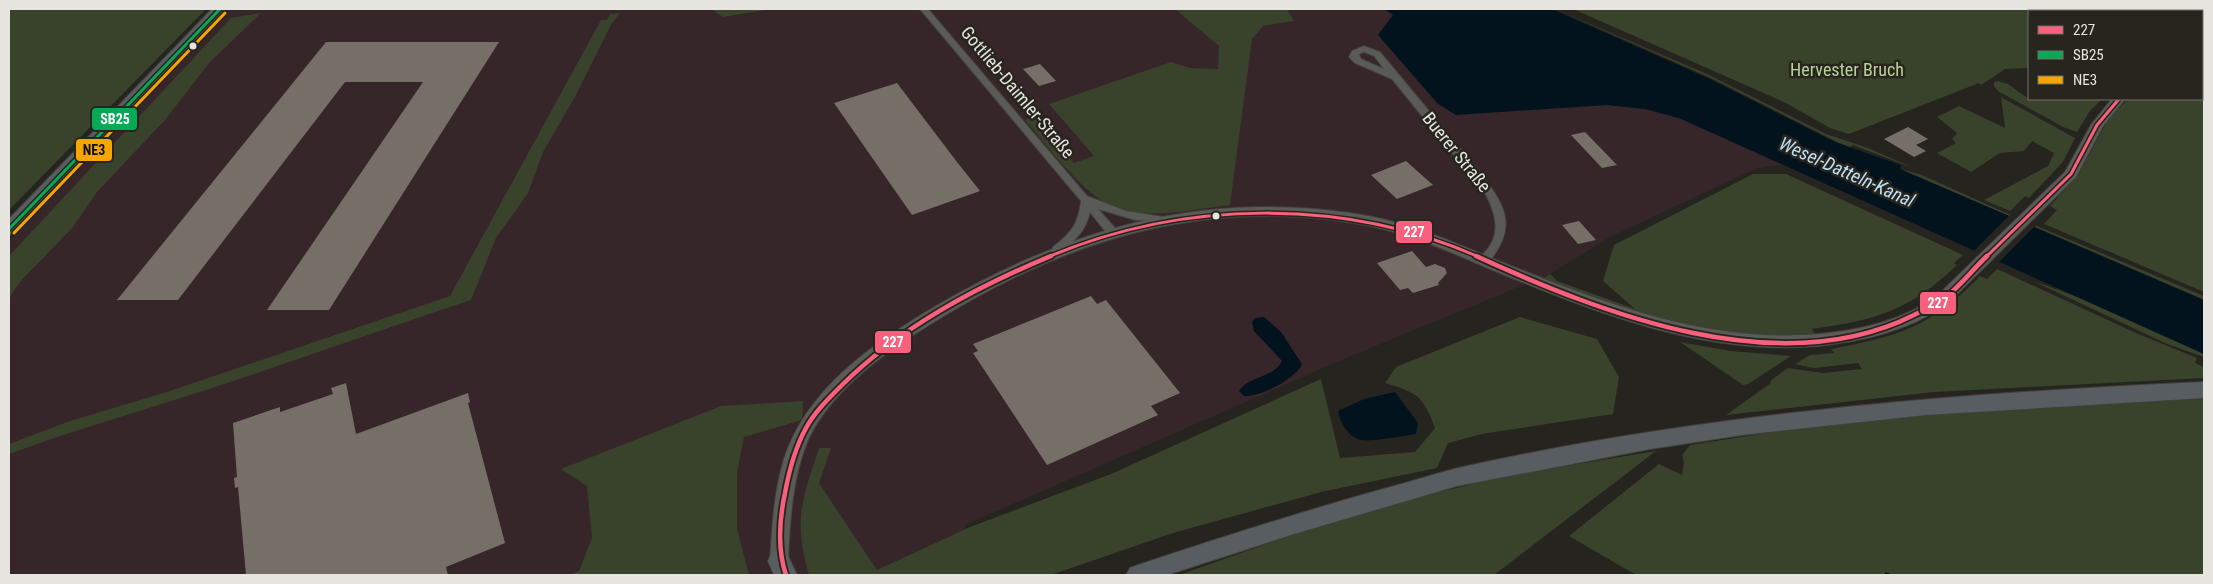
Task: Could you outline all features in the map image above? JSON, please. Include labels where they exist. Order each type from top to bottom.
[{"type":"main road","points":[[9,229],[220,9]]},
{"type":"main road","points":[[1138,575],[1303,520],[1465,476],[1651,439],[1715,429],[1865,411],[1988,400],[2204,390]]},
{"type":"street","name":"Gottlieb-Daimler-Straße","points":[[924,9],[1086,198],[1112,232]]},
{"type":"street","name":"Buerer Straße","points":[[1396,77],[1494,199],[1500,220],[1500,233],[1496,245],[1484,260]]},
{"type":"street","points":[[782,571],[783,506],[795,455],[805,430],[826,401],[856,370],[921,322],[983,284],[1058,250],[1112,232],[1166,220],[1235,211],[1276,210],[1332,215],[1410,231],[1592,306],[1664,328],[1715,338],[1773,343],[1822,341],[1853,336],[1904,322],[1941,301],[2071,174],[2097,124],[2118,100]]},
{"type":"street","name":"Gottlieb-Daimler-Straße","points":[[1086,198],[1109,211],[1127,216],[1166,220]]},
{"type":"street","points":[[1058,250],[1081,228],[1086,198]]},
{"type":"shaded area","points":[[230,9],[1384,9],[1393,15],[1378,35],[1607,105],[1645,109],[1679,118],[1784,164],[1755,169],[1610,237],[1550,274],[1339,361],[965,525],[963,575],[9,575],[9,241]]},
{"type":"green space","points":[[9,9],[206,9],[9,210]]},
{"type":"green space","points":[[711,9],[771,9],[723,17]]},
{"type":"green space","points":[[1175,9],[1287,9],[1294,21],[1263,26],[1252,39],[1230,205],[1190,211],[1149,214],[1123,211],[1097,198],[1070,173],[1025,120],[1034,117],[1074,163],[1094,156],[1049,104],[1171,62],[1190,68],[1218,69],[1219,46]]},
{"type":"green space","points":[[1555,9],[1707,74],[1826,134],[1868,148],[1916,169],[1853,145],[1850,147],[1837,142],[1713,79]]},
{"type":"green space","name":"Hervester Bruch","points":[[1573,9],[2204,9],[2204,292],[2044,224],[2057,210],[2050,206],[2078,175],[2109,118],[2127,100],[2203,100],[2203,10],[2028,10],[2028,68],[2005,69],[1981,85],[1979,83],[1849,134],[1830,128],[1784,102]]},
{"type":"green space","points":[[261,13],[209,63],[165,120],[97,192],[73,227],[19,283],[9,298],[9,256],[231,18]]},
{"type":"green space","points":[[620,13],[612,23],[576,95],[543,152],[528,193],[496,238],[471,300],[182,398],[9,454],[9,444],[70,421],[170,391],[450,296],[601,20],[607,20],[610,14]]},
{"type":"green space","points":[[1998,81],[2008,84],[2028,100],[2101,100],[2090,111],[2077,132],[2063,127],[1998,91],[1994,86],[1994,82]]},
{"type":"green space","points":[[2001,97],[2075,138],[2063,162],[2029,198],[2025,196],[2010,211],[1984,200],[2048,166],[2054,153],[2032,141],[2024,151],[2000,153],[1971,172],[1937,153],[1956,143],[1952,139],[1957,133],[1937,117],[1959,106],[2005,128]]},
{"type":"green space","points":[[1900,169],[1922,175],[2006,213],[2204,296],[2204,300]]},
{"type":"green space","points":[[1753,174],[1786,174],[1963,255],[1954,263],[1957,265],[1940,281],[1907,303],[1890,311],[1855,322],[1812,329],[1815,334],[1763,337],[1661,323],[1544,278],[1550,274],[1557,281],[1635,309],[1603,281],[1614,245]]},
{"type":"green space","points":[[1997,269],[2136,333],[2197,358],[2195,363],[2204,367],[2204,378],[1934,392],[1726,415],[1771,383],[1770,381],[1788,368],[1823,373],[1862,369],[1858,363],[1814,368],[1795,364],[1810,355],[1834,353],[1831,349],[1895,334],[1913,327],[1946,307],[1980,276],[1987,279]]},
{"type":"green space","points":[[2033,281],[2081,298],[2204,354],[2204,357],[2167,344]]},
{"type":"green space","points":[[1520,317],[1597,339],[1619,377],[1613,414],[1482,434],[1448,443],[1437,468],[1321,492],[1173,533],[1051,575],[809,575],[801,539],[802,510],[808,482],[819,448],[831,448],[819,483],[877,570],[970,527],[1111,474],[1321,379],[1340,458],[1415,452],[1435,428],[1427,409],[1418,397],[1385,383],[1396,367]]},
{"type":"green space","points":[[1680,342],[1731,351],[1791,356],[1748,384],[1743,385]]},
{"type":"green space","points":[[2204,399],[2204,575],[1636,575],[1569,536],[1659,464],[1682,475],[1684,462],[1682,455],[1690,445],[1879,418],[2065,404]]},
{"type":"green space","points":[[803,401],[802,420],[744,437],[737,473],[737,529],[749,575],[570,575],[579,571],[592,538],[587,486],[561,469],[721,406]]},
{"type":"green space","points":[[1656,451],[1494,575],[1179,575],[1345,516],[1512,475]]},
{"type":"water","name":"Wesel-Datteln-Kanal","points":[[1384,9],[1552,9],[1712,80],[1835,142],[1901,165],[1900,169],[2204,300],[2204,354],[1679,118],[1645,109],[1607,105],[1456,115],[1438,104],[1378,35],[1393,15]]},
{"type":"water","points":[[1264,317],[1281,332],[1302,364],[1293,375],[1277,386],[1259,394],[1244,396],[1239,391],[1243,386],[1273,371],[1282,361],[1254,331],[1252,322],[1255,318]]},
{"type":"water","points":[[1395,392],[1418,423],[1416,434],[1387,439],[1361,440],[1352,436],[1345,429],[1338,411],[1364,399]]},
{"type":"pier","points":[[2011,214],[2036,225],[1998,263],[1973,252]]},
{"type":"building","points":[[326,42],[499,42],[329,310],[267,310],[423,82],[345,82],[178,300],[117,300]]},
{"type":"building","points":[[1040,64],[1056,81],[1039,86],[1023,69]]},
{"type":"building","points":[[897,83],[980,191],[912,215],[834,103]]},
{"type":"building","points":[[1908,127],[1928,139],[1916,145],[1926,151],[1914,157],[1884,139]]},
{"type":"building","points":[[1585,132],[1617,165],[1602,168],[1571,135]]},
{"type":"building","points":[[1406,161],[1433,185],[1397,199],[1371,175]]},
{"type":"building","points":[[1579,221],[1596,240],[1578,244],[1562,225]]},
{"type":"building","points":[[1412,251],[1426,267],[1435,264],[1445,268],[1447,273],[1438,283],[1439,285],[1413,293],[1408,288],[1400,290],[1377,263]]},
{"type":"building","points":[[1091,296],[1097,304],[1106,300],[1180,393],[1151,406],[1158,415],[1047,465],[973,353],[978,351],[973,344]]},
{"type":"building","points":[[346,383],[356,434],[468,393],[470,402],[468,403],[505,543],[446,567],[448,575],[246,575],[238,487],[235,488],[234,478],[237,477],[233,423],[280,407],[280,412],[333,394],[331,388]]},
{"type":"transit line","name":"SB25","points":[[9,229],[220,9]]},
{"type":"transit line","name":"NE3","points":[[14,233],[225,13]]},
{"type":"transit line","name":"227","points":[[786,575],[781,561],[779,543],[780,523],[787,480],[806,428],[821,407],[859,369],[920,323],[1006,275],[1060,252],[1116,234],[1172,222],[1230,215],[1288,214],[1347,219],[1420,234],[1566,294],[1673,328],[1728,339],[1784,344],[1838,340],[1891,326],[1941,301],[2071,174],[2097,125],[2118,100]]}]
